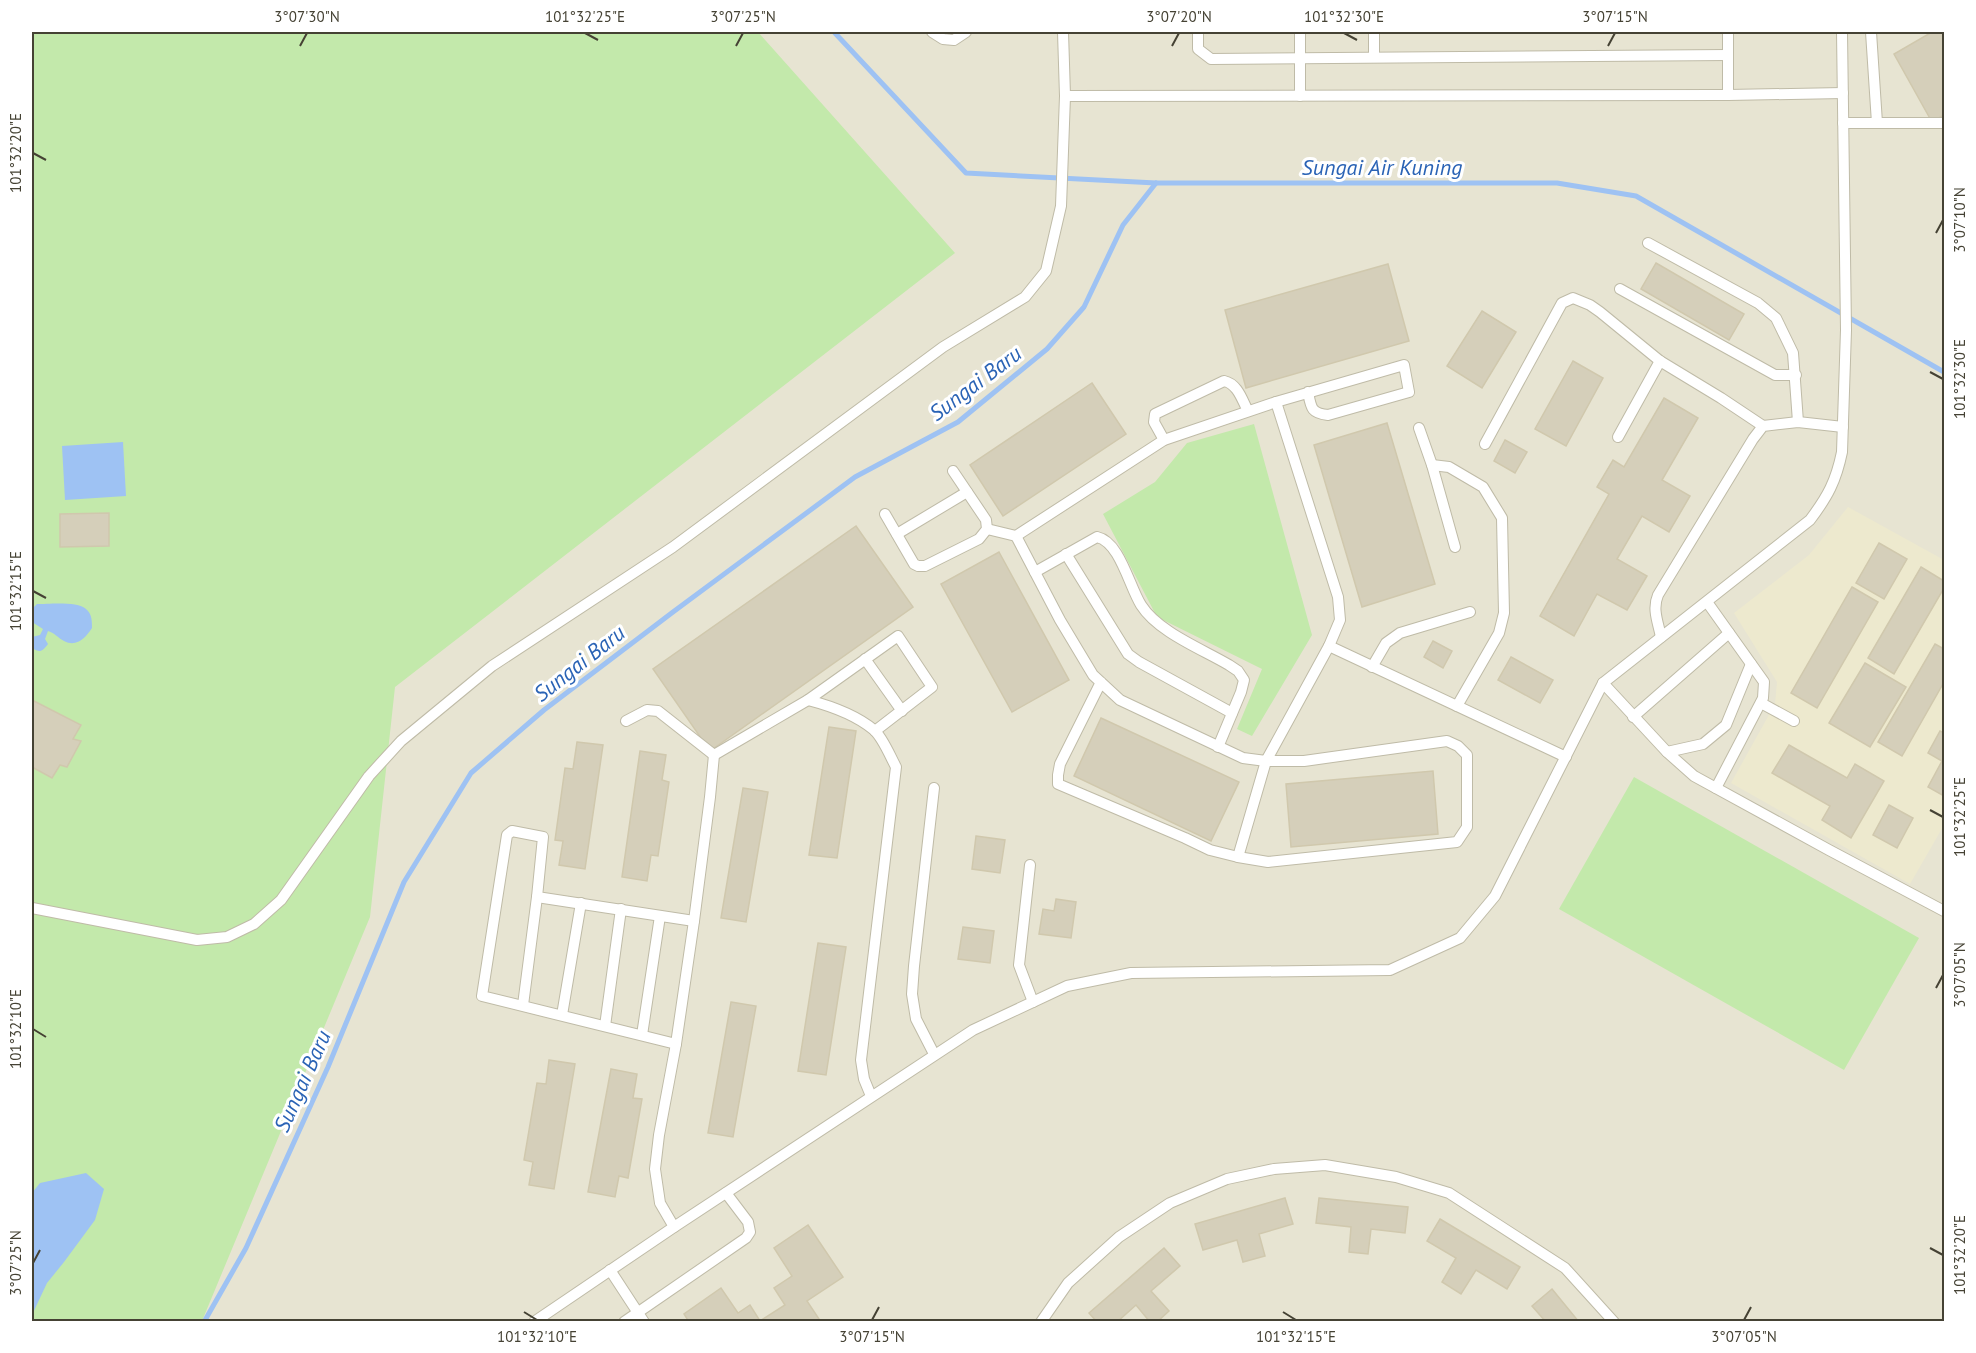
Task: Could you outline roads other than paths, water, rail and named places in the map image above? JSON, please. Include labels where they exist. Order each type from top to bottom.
[{"type":"lane","points":[[932,32],[943,39],[954,40],[966,32]]},
{"type":"lane","points":[[32,908],[197,940],[226,937],[254,924],[281,900],[369,776],[400,741],[492,666],[673,547],[944,347],[1025,297],[1046,271],[1061,206],[1065,96],[1063,32]]},
{"type":"lane","points":[[1198,32],[1198,49],[1211,59],[1728,55]]},
{"type":"lane","points":[[1300,32],[1300,96]]},
{"type":"lane","points":[[1374,32],[1374,57]]},
{"type":"lane","points":[[1728,32],[1728,95]]},
{"type":"lane","points":[[534,1322],[934,1054],[973,1030],[1067,986],[1131,973],[1390,970],[1460,938],[1495,896],[1603,683],[1810,520],[1828,496],[1838,471],[1842,452],[1846,330],[1842,32]]},
{"type":"lane","points":[[1871,32],[1877,123]]},
{"type":"lane","points":[[1065,96],[1843,93]]},
{"type":"lane","points":[[1843,123],[1944,123]]},
{"type":"lane","points":[[1648,243],[1758,303],[1776,318],[1793,353],[1798,422]]},
{"type":"lane","points":[[1620,289],[1775,375],[1796,375]]},
{"type":"lane","points":[[1485,444],[1562,303],[1573,298],[1590,305],[1660,362],[1763,426],[1798,422],[1843,427]]},
{"type":"lane","points":[[1618,437],[1660,362]]},
{"type":"lane","points":[[987,529],[1016,536],[1164,440],[1248,411],[1308,392],[1404,365],[1409,392],[1328,416],[1318,414],[1311,407],[1308,392]]},
{"type":"lane","points":[[1164,440],[1154,422],[1155,414],[1224,381],[1230,382],[1235,387],[1248,411]]},
{"type":"lane","points":[[1238,857],[1266,761],[1329,646],[1340,620],[1338,597],[1276,402]]},
{"type":"lane","points":[[1661,637],[1654,609],[1658,595],[1763,426]]},
{"type":"lane","points":[[1419,428],[1455,547]]},
{"type":"lane","points":[[1432,465],[1449,467],[1483,488],[1502,518],[1504,613],[1499,633],[1456,706]]},
{"type":"lane","points":[[885,514],[914,564],[918,566],[925,566],[979,539],[987,529],[986,520],[953,471]]},
{"type":"lane","points":[[897,534],[967,492]]},
{"type":"lane","points":[[1016,536],[1060,620],[1093,675],[1101,682],[1120,700],[1243,758],[1266,761],[1304,761],[1447,741],[1458,746],[1467,755],[1467,827],[1457,842],[1268,862],[1210,850],[1058,784],[1060,764],[1101,682]]},
{"type":"lane","points":[[1035,572],[1097,537],[1104,538],[1113,548],[1140,604],[1149,617],[1162,627],[1238,671],[1244,680],[1218,747]]},
{"type":"lane","points":[[1066,554],[1128,654],[1232,713]]},
{"type":"lane","points":[[1707,602],[1764,682],[1761,703],[1716,788]]},
{"type":"lane","points":[[1372,667],[1386,643],[1400,633],[1470,612]]},
{"type":"lane","points":[[1633,717],[1730,633]]},
{"type":"lane","points":[[714,755],[808,700],[898,636],[932,687],[875,731]]},
{"type":"lane","points":[[1329,646],[1566,757]]},
{"type":"lane","points":[[865,659],[902,711]]},
{"type":"lane","points":[[1667,752],[1703,744],[1726,725],[1751,664]]},
{"type":"lane","points":[[1603,683],[1667,752],[1694,776],[1944,911]]},
{"type":"lane","points":[[808,700],[828,705],[851,715],[875,731],[896,767],[861,1060],[864,1079],[871,1096]]},
{"type":"lane","points":[[1761,703],[1794,722]]},
{"type":"lane","points":[[626,721],[647,710],[658,711],[714,755]]},
{"type":"lane","points":[[674,1227],[660,1203],[655,1169],[694,921],[714,755]]},
{"type":"lane","points":[[934,788],[912,994],[916,1019],[934,1054]]},
{"type":"lane","points":[[523,1005],[543,837],[512,831],[507,836],[482,996],[676,1044]]},
{"type":"lane","points":[[1030,865],[1019,965],[1033,1002]]},
{"type":"lane","points":[[537,897],[694,921]]},
{"type":"lane","points":[[562,1015],[581,903]]},
{"type":"lane","points":[[605,1026],[621,909]]},
{"type":"lane","points":[[642,1035],[660,916]]},
{"type":"lane","points":[[1041,1322],[1068,1283],[1119,1237],[1170,1203],[1227,1179],[1274,1169],[1325,1165],[1396,1177],[1449,1193],[1565,1268],[1614,1322]]},
{"type":"lane","points":[[624,1322],[746,1238],[750,1232],[748,1222],[726,1193]]},
{"type":"lane","points":[[610,1270],[644,1322]]},
{"type":"water","points":[[123,442],[126,496],[65,500],[62,446]]},
{"type":"water","points":[[37,604],[82,606],[91,615],[92,628],[84,638],[73,643],[64,641],[48,631],[45,639],[48,644],[41,651],[37,651],[32,648],[32,637],[40,635],[43,629],[32,622],[32,609]]},
{"type":"water","points":[[86,1173],[104,1189],[95,1220],[47,1283],[32,1315],[32,1193],[40,1183]]},
{"type":"waterway","name":"Sungai Air Kuning","points":[[834,32],[966,173],[1156,183],[1557,183],[1636,196],[1944,372]]},
{"type":"waterway","name":"Sungai Baru","points":[[204,1322],[246,1248],[328,1067],[404,882],[471,773],[544,710],[855,477],[958,422],[1047,349],[1084,307],[1123,225],[1156,183]]}]
